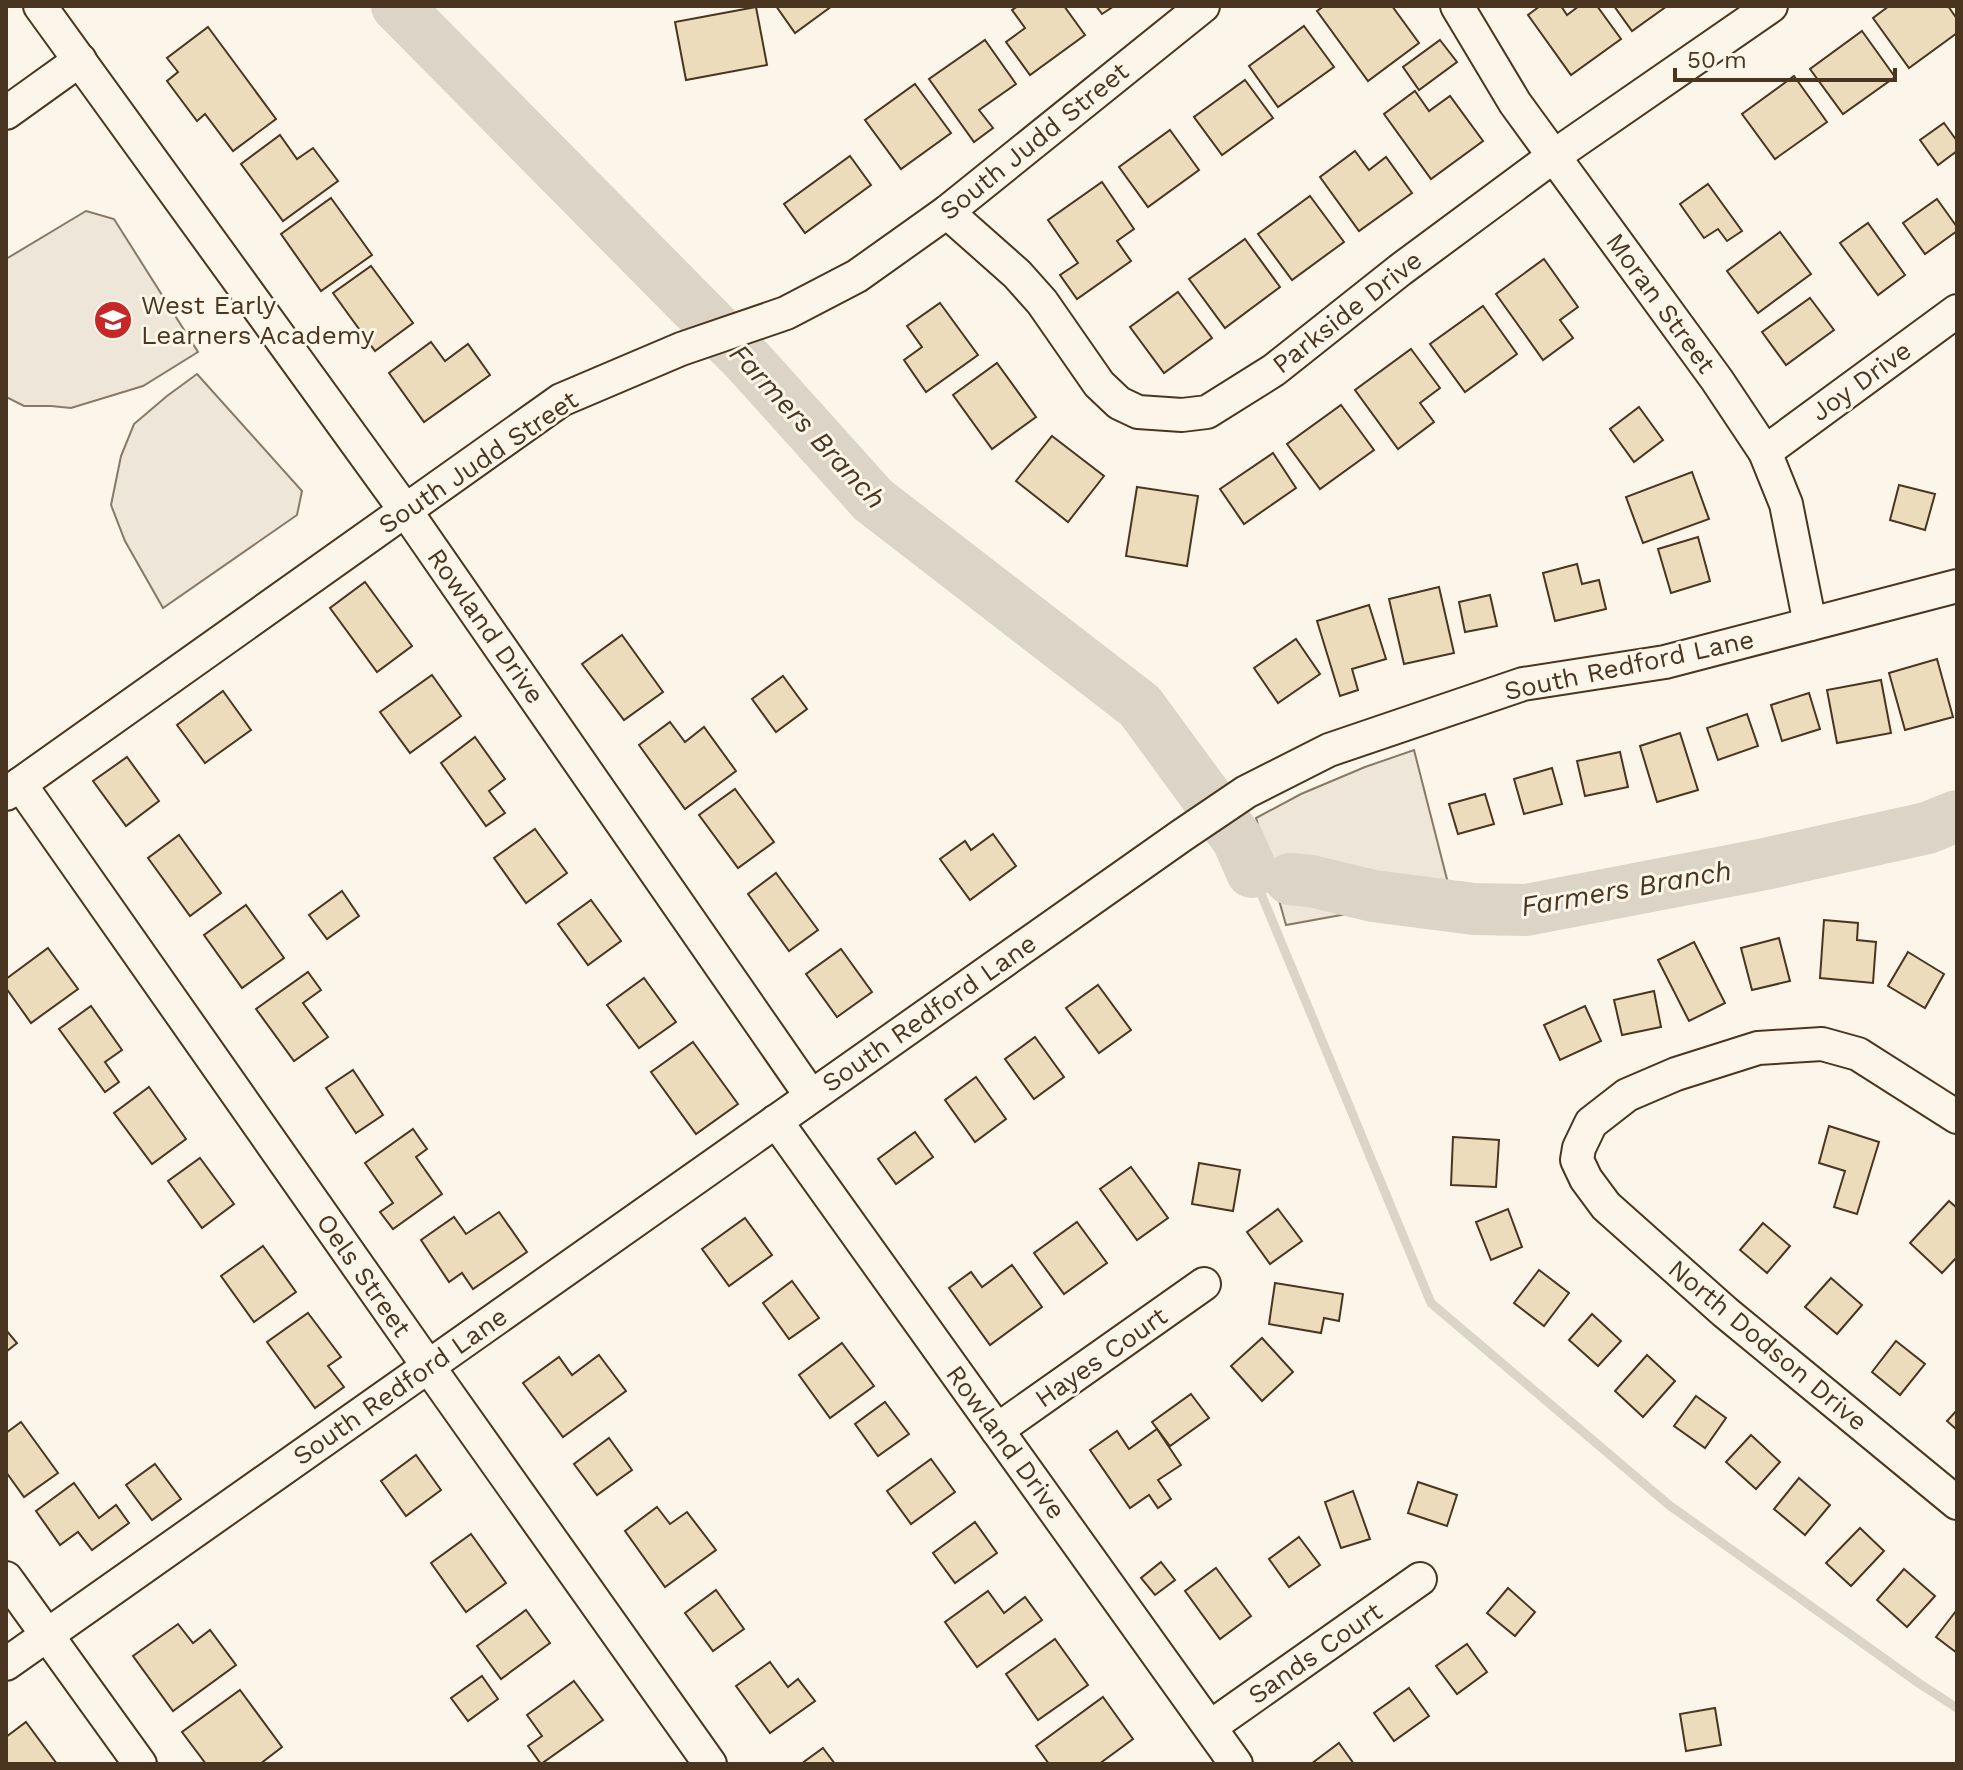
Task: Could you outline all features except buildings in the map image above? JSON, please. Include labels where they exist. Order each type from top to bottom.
[{"type":"street","name":"Rowland Drive","points":[[40,6],[405,510],[811,1096]]},
{"type":"street","name":"South Judd Street","points":[[13,789],[561,400],[681,349],[786,313],[857,276],[947,212],[1203,6]]},
{"type":"street","name":"Moran Street","points":[[1457,6],[1515,103],[1717,380],[1765,452],[1786,504],[1810,624]]},
{"type":"street","name":"Parkside Drive","points":[[947,212],[1017,274],[1042,302],[1099,384],[1119,403],[1138,412],[1182,415],[1207,412],[1274,370],[1400,270],[1554,156],[1771,6]]},
{"type":"street","points":[[6,113],[80,60]]},
{"type":"street","name":"Joy Drive","points":[[1765,452],[1957,311]]},
{"type":"street","name":"South Redford Lane","points":[[6,1664],[1246,792],[1329,750],[1523,684],[1665,662],[1957,586]]},
{"type":"street","name":"Oels Street","points":[[13,789],[710,1764]]},
{"type":"street","name":"North Dodson Drive","points":[[1957,1117],[1858,1054],[1822,1044],[1758,1048],[1676,1074],[1627,1095],[1591,1123],[1577,1160],[1586,1179],[1606,1206],[1725,1312],[1957,1503]]},
{"type":"street","name":"Rowland Drive","points":[[776,1121],[1236,1764]]},
{"type":"street","name":"Hayes Court","points":[[997,1430],[1204,1284]]},
{"type":"street","points":[[6,1578],[140,1764]]},
{"type":"street","name":"Sands Court","points":[[1210,1727],[1420,1579]]},
{"type":"shaded area","points":[[86,211],[114,219],[198,352],[143,386],[71,408],[24,406],[6,397],[6,259]]},
{"type":"shaded area","points":[[197,374],[302,491],[297,515],[163,608],[125,541],[111,505],[121,456],[134,424]]},
{"type":"shaded area","points":[[1414,750],[1451,895],[1286,925],[1256,818],[1301,794]]},
{"type":"waterway","name":"Farmers Branch","points":[[397,6],[748,361],[873,500],[1140,706],[1238,840],[1252,872]]},
{"type":"waterway","name":"Farmers Branch","points":[[1290,879],[1373,896],[1474,909],[1526,910],[1765,864],[1927,828],[1957,816]]},
{"type":"waterway","points":[[1252,872],[1431,1303],[1669,1505],[1957,1708]]},
{"type":"waterway","points":[[1252,872],[1276,878]]},
{"type":"place","name":"West Early Learners Academy","points":[[113,320]]}]
